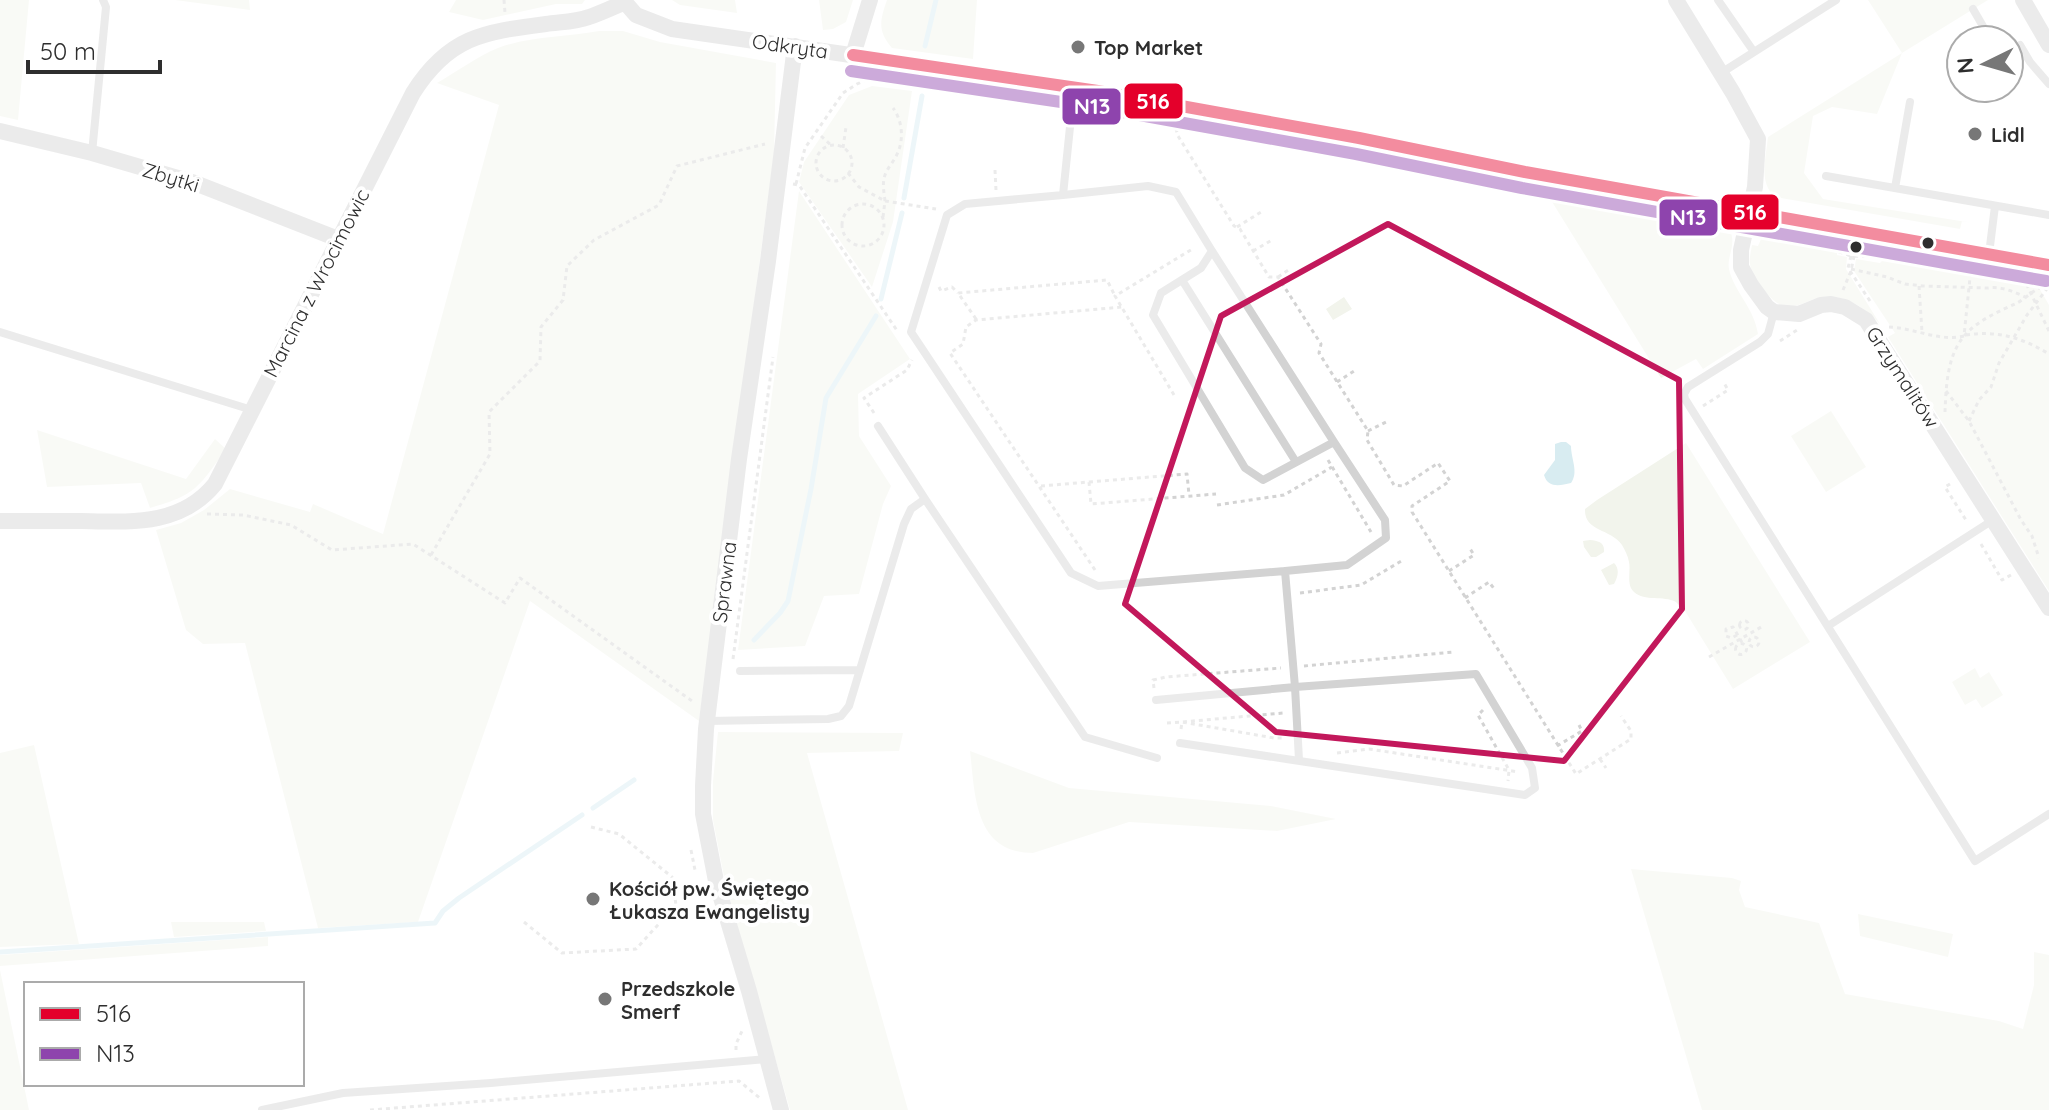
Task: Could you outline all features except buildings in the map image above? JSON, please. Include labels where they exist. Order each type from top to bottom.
[{"type":"street","points":[[853,55],[870,0]]},
{"type":"street","points":[[1676,0],[1749,119],[1758,139],[1755,187],[1742,239],[1741,267],[1760,299],[1774,312]]},
{"type":"street","points":[[2023,0],[2049,45]]},
{"type":"street","name":"Odkryta","points":[[624,1],[636,15],[672,29],[1074,87],[1359,138],[1525,172],[2049,265]]},
{"type":"street","name":"Marcina z Wrocimowic","points":[[0,521],[140,522],[164,518],[202,499],[215,484],[413,93],[434,63],[477,36],[588,18],[624,1]]},
{"type":"street","name":"Sprawna","points":[[781,1110],[716,881],[706,837],[703,786],[708,717],[739,459],[795,46]]},
{"type":"street","name":"Zbytki","points":[[0,131],[92,153],[195,183],[338,239]]},
{"type":"street","name":"Grzymalitów","points":[[1774,312],[1799,314],[1831,304],[1845,307],[1866,320],[2049,608]]},
{"type":"lane","points":[[92,153],[106,7],[103,0]]},
{"type":"lane","points":[[1718,0],[1754,52]]},
{"type":"lane","points":[[1721,73],[1836,0]]},
{"type":"lane","points":[[1973,9],[1982,24]]},
{"type":"lane","points":[[2025,54],[2049,84]]},
{"type":"lane","points":[[1063,195],[1074,87]]},
{"type":"lane","points":[[1895,188],[1910,102]]},
{"type":"lane","points":[[1826,176],[2049,213]]},
{"type":"lane","points":[[1148,186],[1176,192],[1385,520],[1386,538],[1347,565],[1098,586],[1071,573],[911,332],[947,215],[965,204],[1148,186]]},
{"type":"lane","points":[[1989,254],[1995,206]]},
{"type":"lane","points":[[1212,251],[1201,268],[1161,293],[1153,315],[1245,468],[1263,480],[1334,442]]},
{"type":"lane","points":[[1182,280],[1296,462]]},
{"type":"lane","points":[[1774,312],[1768,334],[1760,342],[1688,387],[1685,399],[1975,861],[2049,814]]},
{"type":"lane","points":[[0,332],[252,410]]},
{"type":"lane","points":[[878,426],[1085,737],[1157,758]]},
{"type":"lane","points":[[708,717],[828,719],[841,716],[849,706],[904,524],[911,509],[925,499]]},
{"type":"lane","points":[[1828,626],[1993,520]]},
{"type":"lane","points":[[1285,571],[1299,760]]},
{"type":"lane","points":[[740,671],[860,670]]},
{"type":"lane","points":[[1156,700],[1476,674],[1532,768],[1535,788],[1525,795],[1180,743]]},
{"type":"lane","points":[[262,1110],[343,1093],[767,1059]]},
{"type":"path","points":[[874,77],[878,70]]},
{"type":"path","points":[[796,184],[805,148],[843,93],[874,77],[900,84],[932,87]]},
{"type":"path","points":[[931,80],[932,90],[1050,107],[1071,107]]},
{"type":"path","points":[[883,217],[877,209],[866,204],[854,205],[845,212],[841,223],[844,236],[852,245],[866,247],[879,240],[884,230],[885,174],[898,153],[902,130],[893,108]]},
{"type":"path","points":[[1179,118],[1175,125],[1178,136],[1269,277],[1278,277],[1290,269]]},
{"type":"path","points":[[843,148],[846,127]]},
{"type":"path","points":[[821,136],[832,146]]},
{"type":"path","points":[[431,555],[490,454],[489,412],[540,361],[541,327],[563,300],[567,266],[594,240],[659,205],[677,166],[784,139]]},
{"type":"path","points":[[832,146],[843,148],[850,157],[848,173],[840,180],[823,178],[816,162],[821,150],[832,146]]},
{"type":"path","points":[[990,191],[996,190],[995,170]]},
{"type":"path","points":[[848,173],[859,187],[885,201],[935,208],[947,215]]},
{"type":"path","points":[[789,183],[799,185],[902,339]]},
{"type":"path","points":[[1237,227],[1261,212]]},
{"type":"path","points":[[1253,251],[1272,240]]},
{"type":"path","points":[[1115,296],[1199,245]]},
{"type":"path","points":[[1852,256],[1848,268],[1872,305]]},
{"type":"path","points":[[1964,336],[1971,264]]},
{"type":"path","points":[[1851,270],[1919,286],[1997,287],[2027,298]]},
{"type":"path","points":[[2022,273],[2049,331]]},
{"type":"path","points":[[1278,277],[1321,344],[1319,353],[1368,431],[1367,440],[1394,485],[1403,486],[1438,463],[1450,481],[1412,506],[1412,512],[1576,774],[1631,739],[1631,731],[1621,716]]},
{"type":"path","points":[[936,280],[941,291],[952,287],[976,320]]},
{"type":"path","points":[[958,293],[1107,280],[1174,395]]},
{"type":"path","points":[[1944,441],[1948,373],[1964,336],[1989,316],[2049,285]]},
{"type":"path","points":[[1969,421],[1979,400],[1991,387],[1999,363],[2049,285]]},
{"type":"path","points":[[1919,286],[1922,332]]},
{"type":"path","points":[[1099,576],[950,353],[963,344],[966,327],[976,320],[1122,307]]},
{"type":"path","points":[[1886,327],[1950,338],[1984,333],[2015,337],[2049,354]]},
{"type":"path","points":[[1773,346],[1801,328]]},
{"type":"path","points":[[878,426],[880,422],[864,398],[907,370],[913,355]]},
{"type":"path","points":[[734,657],[773,356]]},
{"type":"path","points":[[1337,382],[1354,371]]},
{"type":"path","points":[[1693,412],[1728,390],[1721,379]]},
{"type":"path","points":[[1946,391],[1969,421],[2032,536],[2039,558]]},
{"type":"path","points":[[1368,431],[1386,422]]},
{"type":"path","points":[[1322,448],[1371,529],[1371,539]]},
{"type":"path","points":[[1217,505],[1284,495],[1332,467]]},
{"type":"path","points":[[1039,487],[1187,474],[1189,497]]},
{"type":"path","points":[[1957,480],[1945,487],[2002,580],[2013,574]]},
{"type":"path","points":[[1089,482],[1091,504],[1216,494]]},
{"type":"path","points":[[179,512],[243,515],[291,525],[332,550],[413,544],[505,603],[520,578],[708,717]]},
{"type":"path","points":[[1449,571],[1474,555],[1469,547]]},
{"type":"path","points":[[1287,594],[1361,585],[1403,560]]},
{"type":"path","points":[[1465,598],[1489,582],[1495,590]]},
{"type":"path","points":[[1709,657],[1741,642],[1763,626]]},
{"type":"path","points":[[1741,629],[1747,638]]},
{"type":"path","points":[[1737,635],[1741,642]]},
{"type":"path","points":[[1305,666],[1306,686]]},
{"type":"path","points":[[1167,723],[1287,712],[1283,667]]},
{"type":"path","points":[[1488,706],[1478,715],[1509,770],[1505,792]]},
{"type":"path","points":[[1182,722],[1289,738]]},
{"type":"path","points":[[1180,743],[1182,722]]},
{"type":"path","points":[[1557,746],[1582,731],[1579,725]]},
{"type":"path","points":[[1331,753],[1369,749],[1533,774]]},
{"type":"path","points":[[1600,759],[1606,768]]},
{"type":"path","points":[[524,922],[562,953],[636,949],[676,905],[672,877],[619,834],[591,827]]},
{"type":"path","points":[[647,895],[695,885]]},
{"type":"path","points":[[370,1110],[739,1081],[761,1099],[764,1110]]},
{"type":"highlighted area","points":[[1388,224],[1679,380],[1682,609],[1564,761],[1276,732],[1125,604],[1221,316]]},
{"type":"shaded area","points":[[0,0],[29,0],[18,120],[0,116]]},
{"type":"shaded area","points":[[175,0],[249,0],[250,10]]},
{"type":"shaded area","points":[[456,0],[585,0],[582,4],[556,4],[483,20],[449,12]]},
{"type":"shaded area","points":[[672,0],[735,0],[737,13],[680,5]]},
{"type":"shaded area","points":[[819,0],[853,0],[846,22],[823,30]]},
{"type":"shaded area","points":[[887,0],[977,0],[973,59],[892,48],[881,25]]},
{"type":"shaded area","points":[[1868,0],[1988,0],[1945,24],[1902,53]]},
{"type":"shaded area","points":[[599,31],[623,31],[660,42],[776,63],[774,153],[699,721],[530,601],[418,922],[318,928],[245,643],[203,644],[186,630],[156,530],[181,523],[204,510],[230,489],[310,512],[313,504],[383,534],[499,105],[437,83],[483,55],[510,44]]},
{"type":"shaded area","points":[[1902,53],[1877,114],[1832,107],[1813,116],[1804,173],[1823,199],[1962,221],[1960,229],[1775,197],[1765,177],[1768,137]]},
{"type":"shaded area","points":[[872,86],[912,91],[893,222],[872,287],[799,182],[804,162],[849,95]]},
{"type":"shaded area","points":[[1541,184],[1716,214],[1716,220],[1730,230],[1729,269],[1758,334],[1703,369],[1696,359],[1661,378]]},
{"type":"shaded area","points":[[799,191],[910,359],[858,394],[859,436],[891,486],[883,504],[859,594],[824,596],[805,646],[738,650]]},
{"type":"shaded area","points":[[1772,234],[1847,257],[1846,269],[1880,324],[1866,311],[1842,298],[1824,297],[1788,306],[1779,304],[1768,295],[1758,282],[1750,262],[1752,245],[1758,246],[1761,239]]},
{"type":"shaded area","points":[[1856,259],[1880,263],[1925,260],[1925,264],[1930,265],[1931,261],[2034,279],[2049,305],[2049,591],[1888,337],[1895,333],[1854,271]]},
{"type":"shaded area","points":[[1344,297],[1352,309],[1333,320],[1326,309]]},
{"type":"shaded area","points":[[1831,411],[1866,467],[1826,492],[1791,436]]},
{"type":"shaded area","points":[[37,430],[186,479],[215,439],[226,449],[195,488],[177,499],[150,508],[141,483],[47,487]]},
{"type":"shaded area","points":[[1561,442],[1571,446],[1574,474],[1571,483],[1554,485],[1544,475],[1555,460],[1555,444]]},
{"type":"shaded area","points":[[1686,443],[1810,642],[1733,689],[1685,611],[1671,600],[1643,597],[1634,592],[1629,582],[1629,560],[1622,545],[1593,526],[1586,516],[1585,509],[1597,500]]},
{"type":"shaded area","points":[[1583,541],[1602,544],[1604,552],[1591,557]]},
{"type":"shaded area","points":[[1614,563],[1617,576],[1614,584],[1609,585],[1601,570]]},
{"type":"shaded area","points":[[1975,668],[1980,678],[1989,672],[2003,695],[1982,708],[1976,699],[1965,705],[1952,682]]},
{"type":"shaded area","points":[[718,732],[903,733],[899,751],[807,753],[908,1110],[790,1110],[725,882],[713,820]]},
{"type":"shaded area","points":[[34,745],[79,944],[0,947],[0,753]]},
{"type":"shaded area","points":[[970,751],[1069,788],[1271,806],[1336,819],[1277,831],[1129,822],[1033,853],[1014,850],[999,843],[988,832],[981,818]]},
{"type":"shaded area","points":[[1631,869],[1732,878],[1741,881],[1739,890],[1745,907],[1819,923],[1845,994],[1999,1021],[2023,1029],[2034,985],[2034,952],[2049,955],[2049,1110],[1702,1110]]},
{"type":"shaded area","points":[[1858,914],[1953,934],[1948,957],[1860,936]]},
{"type":"shaded area","points":[[171,922],[264,922],[266,931],[174,937]]},
{"type":"shaded area","points":[[268,937],[268,946],[0,966],[0,955]]},
{"type":"shaded area","points":[[0,970],[29,1110],[0,1110]]},
{"type":"waterway","points":[[925,46],[936,0]]},
{"type":"waterway","points":[[904,198],[922,96]]},
{"type":"waterway","points":[[881,299],[902,213]]},
{"type":"waterway","points":[[754,640],[788,601],[826,398],[876,316]]},
{"type":"waterway","points":[[593,808],[634,780]]},
{"type":"waterway","points":[[0,952],[435,923],[443,911],[459,898],[582,815]]},
{"type":"transit line","name":"516","points":[[853,55],[1098,91],[1359,138],[1525,172],[2049,265]]},
{"type":"transit line","name":"N13","points":[[851,71],[1095,107],[1356,154],[1522,188],[2046,281]]},
{"type":"place","name":"Top Market","points":[[1078,47]]},
{"type":"place","name":"Lidl","points":[[1975,134]]},
{"type":"place","name":"Kościół pw. Świętego Łukasza Ewangelisty","points":[[593,899]]},
{"type":"place","name":"Przedszkole Smerf","points":[[605,999]]}]
